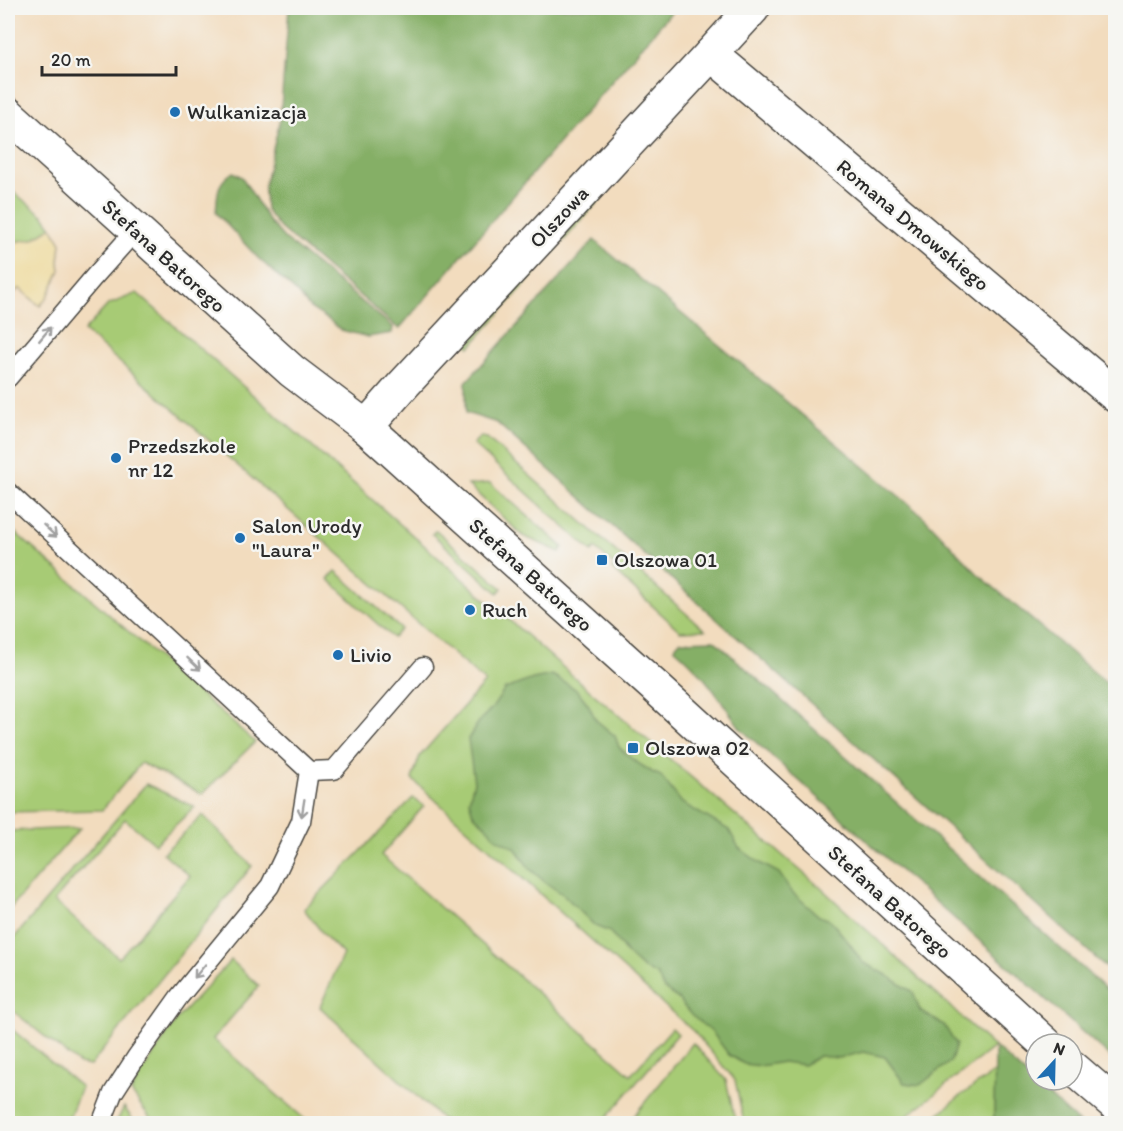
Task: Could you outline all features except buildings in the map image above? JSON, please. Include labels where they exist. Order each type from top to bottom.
[{"type":"street","name":"Olszowa","points":[[366,427],[753,8]]},
{"type":"street","name":"Romana Dmowskiego","points":[[711,54],[1116,396]]},
{"type":"street","name":"Stefana Batorego","points":[[8,114],[292,371],[366,427],[1033,1032]]},
{"type":"street","points":[[1084,1077],[1116,1105]]},
{"type":"lane","points":[[8,378],[136,230]]},
{"type":"lane","points":[[8,492],[309,771],[334,770],[423,667]]},
{"type":"lane","points":[[101,1124],[113,1093],[137,1056],[179,997],[270,886],[301,822],[309,771]]},
{"type":"green space","points":[[289,8],[675,8],[399,329],[280,228],[266,210],[264,187],[280,120]]},
{"type":"green space","points":[[233,172],[242,177],[269,221],[285,239],[393,327],[392,333],[368,337],[341,330],[310,308],[297,293],[258,258],[216,213],[220,185]]},
{"type":"green space","points":[[8,188],[44,216],[52,227],[33,239],[8,243]]},
{"type":"green space","points":[[605,188],[610,188],[470,347],[467,344]]},
{"type":"green space","points":[[594,240],[925,518],[978,574],[1115,690],[1115,975],[497,423],[466,413],[466,382]]},
{"type":"green space","points":[[137,293],[582,684],[821,888],[994,1047],[898,1123],[744,1123],[735,1080],[694,1032],[412,779],[420,756],[485,682],[84,331],[108,305]]},
{"type":"green space","points":[[480,437],[487,438],[705,630],[680,631],[612,569],[614,565],[595,548],[592,552],[473,444]]},
{"type":"green space","points":[[490,483],[563,547],[560,552],[523,536],[468,485]]},
{"type":"green space","points":[[10,528],[255,742],[202,794],[141,763],[102,810],[8,812],[8,532]]},
{"type":"green space","points":[[436,530],[502,588],[498,593],[432,534]]},
{"type":"green space","points":[[336,571],[401,629],[393,638],[328,579]]},
{"type":"green space","points":[[714,640],[1115,997],[1115,1061],[741,729],[702,676],[674,648],[680,641]]},
{"type":"green space","points":[[552,675],[577,690],[588,704],[596,720],[615,736],[619,747],[633,760],[661,776],[682,803],[729,830],[739,848],[779,873],[792,892],[819,916],[830,920],[862,962],[913,992],[920,1011],[944,1025],[956,1044],[951,1061],[920,1085],[904,1083],[885,1057],[863,1052],[839,1058],[819,1056],[804,1065],[783,1062],[760,1066],[744,1064],[729,1055],[712,1032],[691,1015],[678,999],[664,989],[657,975],[642,968],[628,955],[610,932],[595,926],[564,895],[530,869],[515,848],[497,839],[473,814],[469,800],[474,782],[468,739],[505,689]]},
{"type":"green space","points":[[146,784],[195,807],[155,844],[125,819],[54,901],[119,958],[190,876],[163,853],[203,815],[252,866],[90,1066],[79,1064],[8,1007],[8,945]]},
{"type":"green space","points":[[413,798],[424,806],[381,855],[631,1075],[672,1028],[678,1034],[602,1123],[446,1123],[320,1007],[343,954],[324,935],[304,909]]},
{"type":"green space","points":[[80,828],[8,911],[8,831]]},
{"type":"green space","points":[[231,960],[259,986],[213,1039],[309,1123],[154,1123],[131,1092],[177,1019]]},
{"type":"green space","points":[[8,1026],[81,1087],[67,1123],[8,1123]]},
{"type":"green space","points":[[693,1043],[726,1080],[736,1123],[628,1123]]},
{"type":"green space","points":[[995,1047],[1024,1073],[1024,1092],[1045,1092],[1079,1123],[988,1123],[994,1119]]},
{"type":"green space","points":[[995,1072],[994,1119],[988,1123],[926,1124],[960,1096]]},
{"type":"green space","points":[[124,1107],[135,1123],[116,1123]]},
{"type":"sand","points":[[52,227],[61,243],[60,271],[48,296],[40,306],[19,288],[8,300],[8,243],[33,239]]},
{"type":"place","name":"Wulkanizacja","points":[[175,112]]},
{"type":"place","name":"Przedszkole nr 12","points":[[116,458]]},
{"type":"place","name":"Salon Urody \"Laura\"","points":[[240,538]]},
{"type":"place","name":"Olszowa 01","points":[[602,560]]},
{"type":"place","name":"Ruch","points":[[470,610]]},
{"type":"place","name":"Livio","points":[[338,655]]},
{"type":"place","name":"Olszowa 02","points":[[633,748]]}]
